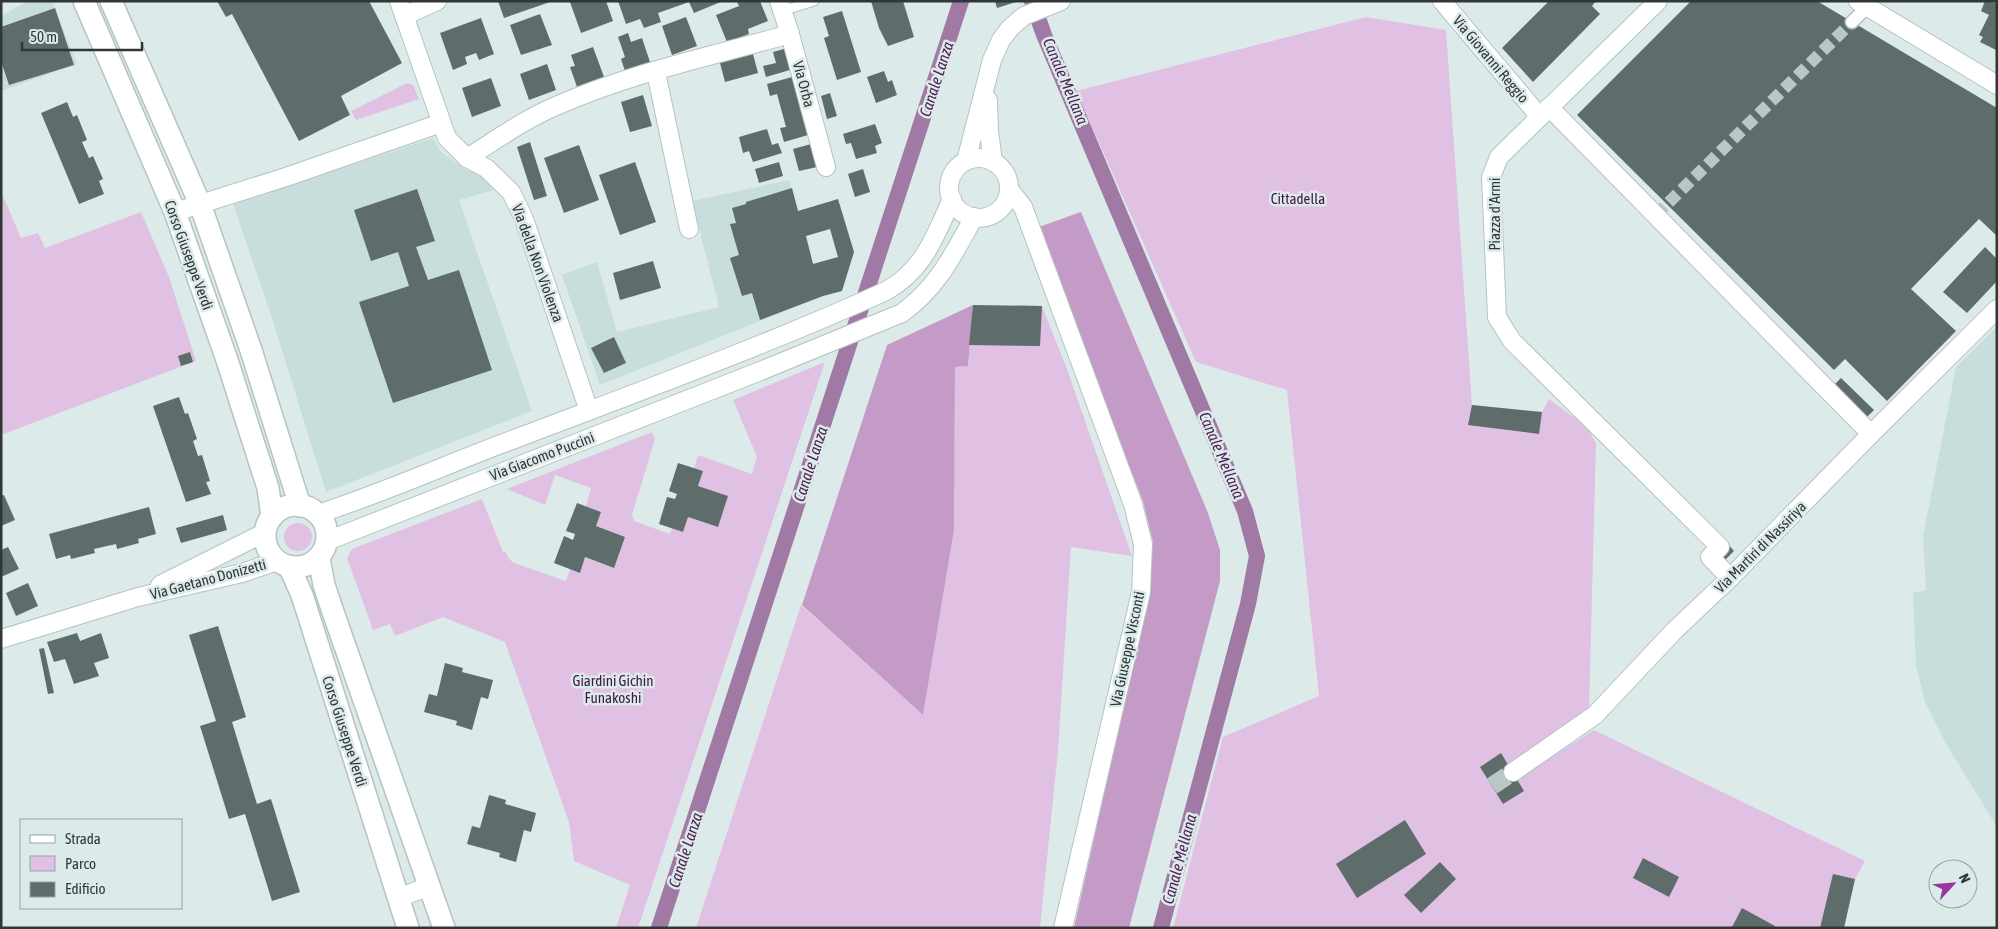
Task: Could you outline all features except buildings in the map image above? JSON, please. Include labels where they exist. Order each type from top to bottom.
[{"type":"street","name":"Corso Giuseppe Verdi","points":[[84,1],[175,212],[268,488],[269,524]]},
{"type":"street","name":"Corso Giuseppe Verdi","points":[[111,1],[200,204],[309,510]]},
{"type":"street","points":[[401,9],[437,1]]},
{"type":"street","name":"Via Giovanni Reggio","points":[[1442,1],[1544,112]]},
{"type":"street","points":[[1658,1],[1544,112],[1871,434]]},
{"type":"street","points":[[966,161],[985,159],[994,162],[1006,176],[1009,189],[1002,207],[995,213],[988,216],[974,217],[964,214],[952,199],[949,190],[953,173],[966,161],[992,60],[1001,40],[1010,28],[1024,16],[1054,3]]},
{"type":"street","points":[[1852,22],[1862,4],[1997,85]]},
{"type":"street","name":"Via Orba","points":[[781,6],[826,167]]},
{"type":"street","name":"Via della Non Violenza","points":[[401,9],[447,138],[467,158],[486,168],[511,192],[524,219],[589,411]]},
{"type":"street","points":[[467,158],[514,128],[555,106],[605,87],[790,34]]},
{"type":"street","points":[[656,72],[689,229]]},
{"type":"street","points":[[987,82],[989,131],[994,162]]},
{"type":"street","name":"Piazza d'Armi","points":[[1544,112],[1499,157],[1491,177],[1497,317],[1512,341],[1720,547],[1710,557],[1730,578]]},
{"type":"street","points":[[175,212],[441,123]]},
{"type":"street","name":"Via Giuseppe Visconti","points":[[1009,189],[1023,207],[1134,504],[1143,544],[1141,592],[1063,928]]},
{"type":"street","name":"Via Giacomo Puccini","points":[[309,510],[360,500],[749,348],[886,291],[902,282],[912,273],[923,258],[952,199]]},
{"type":"street","points":[[995,213],[1016,220],[1032,234]]},
{"type":"street","name":"Via Giacomo Puccini","points":[[323,549],[902,313],[932,287],[945,269],[974,217]]},
{"type":"street","name":"Via Martiri di Nassiriya","points":[[1513,772],[1595,716],[1676,630],[1997,310]]},
{"type":"street","points":[[749,348],[758,372]]},
{"type":"street","points":[[289,506],[309,510],[327,531],[323,549],[305,566],[283,564],[268,548],[269,524],[280,510],[289,506]]},
{"type":"street","name":"Via Gaetano Donizetti","points":[[138,597],[269,524]]},
{"type":"street","name":"Corso Giuseppe Verdi","points":[[323,549],[324,585],[444,928]]},
{"type":"street","name":"Corso Giuseppe Verdi","points":[[283,564],[302,595],[408,928]]},
{"type":"street","name":"Via Gaetano Donizetti","points":[[2,635],[138,597],[283,564]]},
{"type":"street","points":[[398,898],[430,886]]},
{"type":"lane","points":[[781,6],[814,1]]},
{"type":"shaded area","points":[[28,1],[52,1],[77,64],[1,91],[1,16]]},
{"type":"shaded area","points":[[433,138],[440,151],[465,169],[480,175],[493,190],[459,200],[532,411],[326,492],[271,315],[233,204]]},
{"type":"shaded area","points":[[789,180],[823,296],[600,385],[562,275],[597,262],[617,332],[719,307],[692,201]]},
{"type":"shaded area","points":[[1081,212],[1208,513],[1220,550],[1220,581],[1129,928],[1074,928],[1149,593],[1153,542],[1143,501],[1036,228]]},
{"type":"shaded area","points":[[973,305],[968,366],[955,367],[954,530],[923,715],[802,605],[887,345]]},
{"type":"shaded area","points":[[1997,327],[1997,827],[1945,742],[1925,702],[1916,666],[1913,593],[1926,590],[1923,537],[1956,367]]},
{"type":"green space","name":"Cittadella","points":[[1366,17],[1446,30],[1472,405],[1542,412],[1549,399],[1586,426],[1596,443],[1589,709],[1517,779],[1594,730],[1865,861],[1855,879],[1844,928],[1173,928],[1223,737],[1319,696],[1287,390],[1196,362],[1076,91]]},
{"type":"green space","points":[[407,83],[413,85],[419,99],[356,120],[351,111]]},
{"type":"green space","points":[[3,196],[21,238],[38,233],[45,248],[141,212],[169,277],[196,361],[1,435],[1,197]]},
{"type":"green space","points":[[973,305],[1042,306],[1067,369],[1132,556],[1071,547],[1058,751],[1040,928],[696,928],[801,605],[923,715],[954,530],[955,367],[968,366]]},
{"type":"green space","name":"Giardini Gichin Funakoshi","points":[[825,362],[638,928],[616,928],[630,885],[574,861],[569,822],[505,642],[443,617],[395,636],[390,624],[373,630],[347,558],[352,549],[482,499],[503,552],[505,551],[509,559],[514,563],[566,581],[570,569],[580,573],[585,557],[613,568],[625,537],[596,526],[601,512],[586,506],[591,488],[555,475],[545,505],[507,489],[652,432],[655,439],[632,515],[634,521],[670,534],[672,528],[683,532],[688,517],[717,527],[698,486],[703,471],[694,468],[698,455],[752,474],[757,457],[733,400]]},
{"type":"green space","points":[[298,523],[308,527],[312,537],[308,547],[298,551],[288,547],[284,537],[288,527]]},
{"type":"waterway","name":"Canale Lanza","points":[[659,928],[961,1]]},
{"type":"waterway","name":"Canale Mellana","points":[[1032,1],[1044,35],[1245,511],[1257,556],[1248,604],[1161,928]]},
{"type":"tunnel","points":[[1656,215],[1852,22]]},
{"type":"tunnel","points":[[1492,786],[1513,772]]}]
